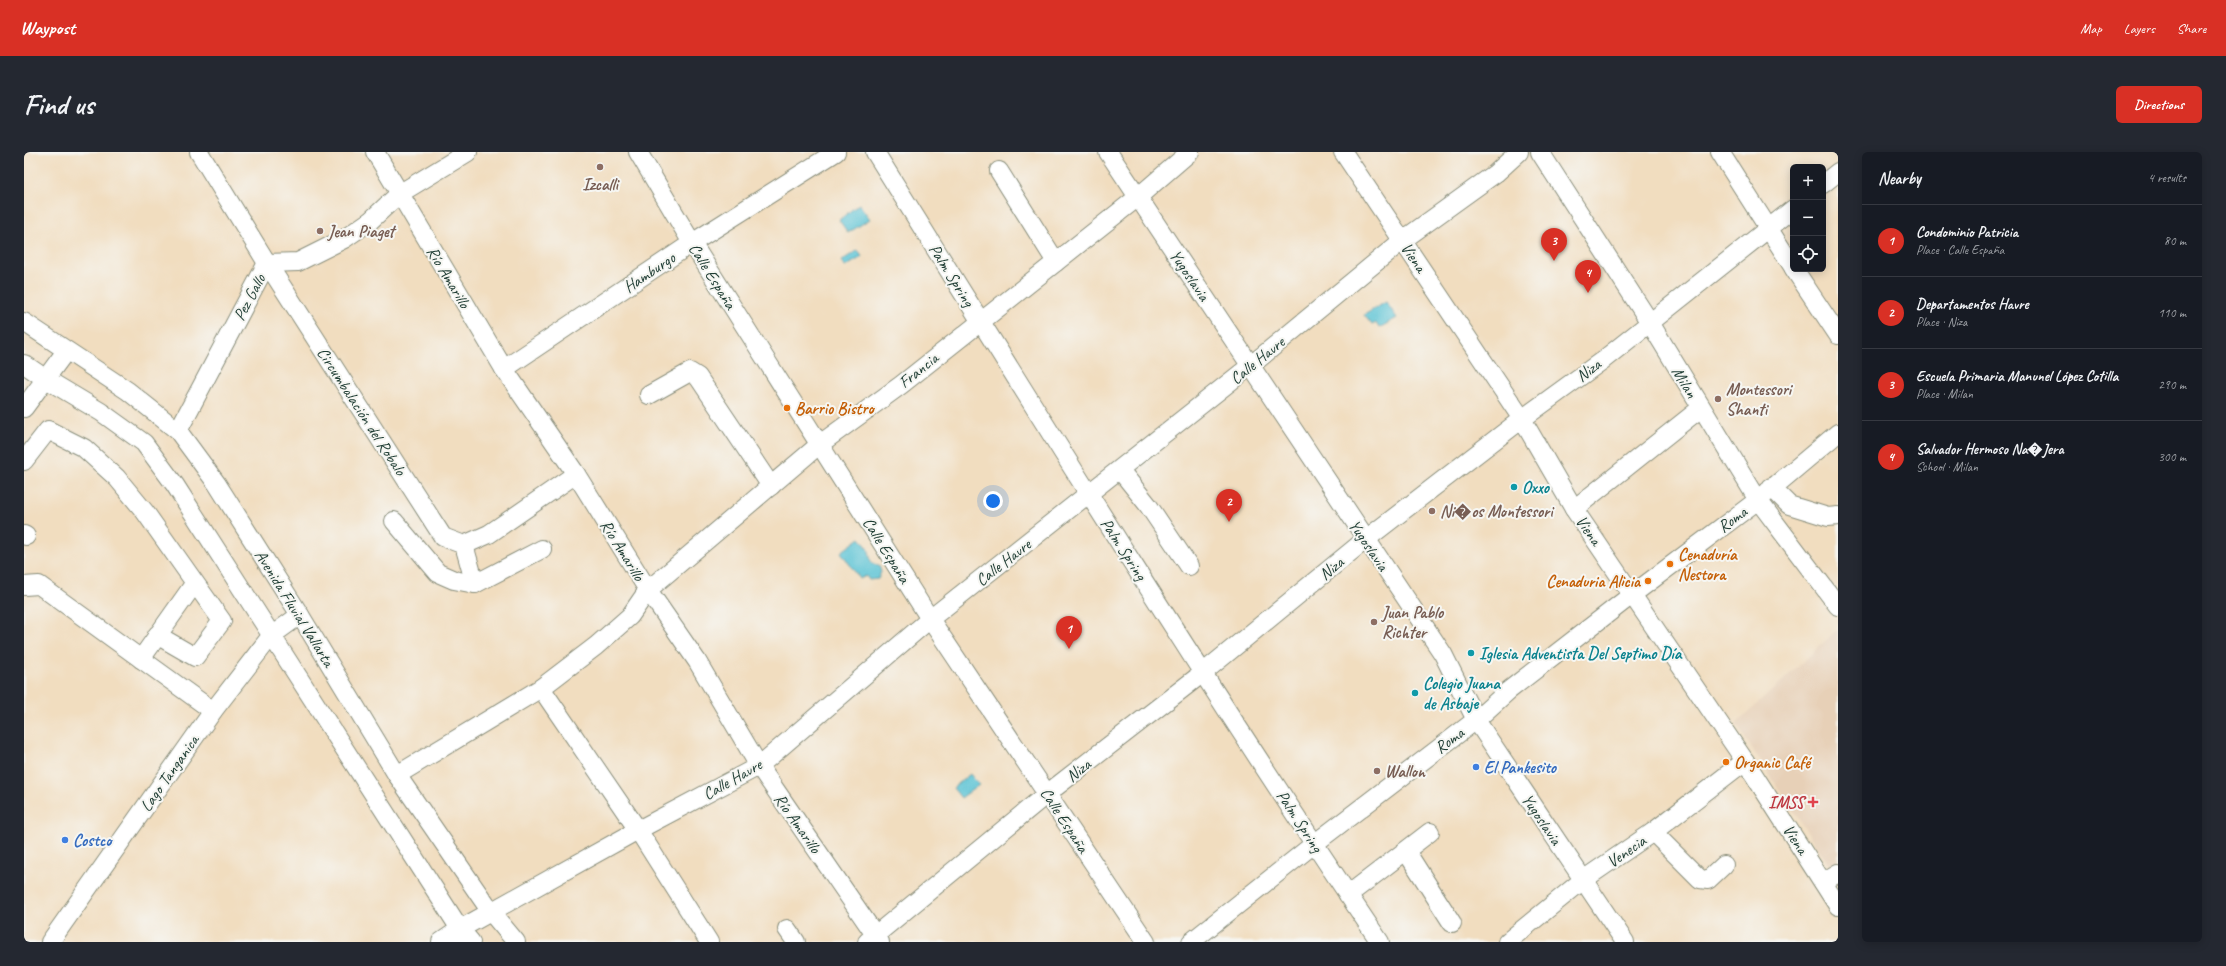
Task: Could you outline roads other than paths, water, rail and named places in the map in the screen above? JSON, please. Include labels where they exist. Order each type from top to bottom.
[{"type":"street","name":"Circumbalación del Robalo","points":[[199,152],[267,263],[443,537],[464,545]]},
{"type":"street","name":"Río Amarillo","points":[[375,152],[504,369],[576,474],[648,590],[698,661],[759,766],[874,940]]},
{"type":"street","name":"Pez Gallo","points":[[178,431],[267,263],[298,262],[344,239],[370,221],[399,194],[468,152]]},
{"type":"street","name":"Calle España","points":[[638,152],[692,243],[930,619],[1048,793],[1146,942]]},
{"type":"street","name":"Hamburgo","points":[[504,369],[692,243],[836,152]]},
{"type":"street","name":"Palm Spring","points":[[875,152],[1089,494],[1314,844],[1380,942]]},
{"type":"street","name":"Yugoslavia","points":[[1108,152],[1365,540],[1443,654],[1476,720],[1625,942]]},
{"type":"street","name":"Francia","points":[[397,775],[541,688],[596,646],[630,616],[648,590],[820,444],[901,385],[980,320],[1138,197],[1190,152]]},
{"type":"street","name":"Viena","points":[[1343,152],[1522,419],[1574,508],[1745,761],[1831,877],[1838,906]]},
{"type":"street","name":"Calle Havre","points":[[441,942],[465,935],[490,912],[638,830],[759,766],[930,619],[1250,366],[1403,240],[1496,173],[1519,152]]},
{"type":"street","name":"Milan","points":[[1540,152],[1649,321],[1758,500],[1838,606]]},
{"type":"street","points":[[1720,152],[1790,262]]},
{"type":"street","points":[[999,171],[1056,262]]},
{"type":"street","points":[[1826,182],[1838,172]]},
{"type":"street","name":"Niza","points":[[874,940],[1048,793],[1204,672],[1365,540],[1522,419],[1603,360],[1649,321],[1790,211]]},
{"type":"street","points":[[1797,272],[1838,335]]},
{"type":"street","name":"Avenida Fluvial Vallarta","points":[[24,322],[128,391],[178,431],[217,484],[300,615],[397,775],[490,912],[516,942]]},
{"type":"street","points":[[24,408],[66,351]]},
{"type":"street","name":"Avenida Fluvial Vallarta","points":[[24,364],[101,412],[144,443],[175,485],[465,935]]},
{"type":"street","points":[[649,395],[690,372],[698,377],[771,486]]},
{"type":"street","points":[[1574,508],[1701,408]]},
{"type":"street","points":[[24,461],[48,430],[84,448],[117,478],[145,512],[194,584],[222,621],[195,657],[158,635]]},
{"type":"street","name":"Roma","points":[[1191,942],[1314,844],[1476,720],[1508,691],[1758,500],[1771,486],[1838,433]]},
{"type":"street","points":[[1120,470],[1148,505],[1189,566]]},
{"type":"street","points":[[475,584],[464,545],[489,534],[576,474]]},
{"type":"street","points":[[1771,486],[1789,505],[1828,517],[1838,516]]},
{"type":"street","points":[[394,521],[438,573],[454,580],[475,584],[542,549]]},
{"type":"street","points":[[141,659],[194,584]]},
{"type":"street","points":[[24,586],[39,585],[213,711]]},
{"type":"street","name":"Lago Tanganica","points":[[50,942],[213,711],[271,636],[300,615]]},
{"type":"street","points":[[541,688],[638,830],[709,942]]},
{"type":"street","name":"Venecia","points":[[1507,942],[1583,880],[1653,832],[1745,761]]},
{"type":"street","points":[[1348,895],[1430,832]]},
{"type":"street","points":[[1653,832],[1700,879],[1708,880],[1724,865]]},
{"type":"street","points":[[1406,851],[1452,922]]},
{"type":"water","points":[[859,204],[870,219],[848,233],[839,220]]},
{"type":"water","points":[[858,250],[862,257],[845,267],[841,261]]},
{"type":"water","points":[[1386,302],[1397,318],[1379,328],[1376,323],[1372,325],[1364,315]]},
{"type":"water","points":[[860,538],[868,549],[871,562],[879,565],[881,572],[878,579],[869,580],[866,576],[860,579],[841,552]]},
{"type":"water","points":[[970,774],[979,785],[961,798],[953,788]]},
{"type":"place","name":"Izcalli","points":[[600,167]]},
{"type":"place","name":"Jean Piaget","points":[[320,231]]},
{"type":"place","name":"Escuela Primaria Manunel López Cotilla","points":[[1554,261]]},
{"type":"place","name":"Salvador Hermoso Na�Jera","points":[[1588,293]]},
{"type":"place","name":"Montessori Shanti","points":[[1718,399]]},
{"type":"place","name":"Barrio Bistro","points":[[787,408]]},
{"type":"place","name":"Oxxo","points":[[1514,487]]},
{"type":"place","name":"Ni�os Montessori","points":[[1432,511]]},
{"type":"place","name":"Departamentos Havre","points":[[1229,522]]},
{"type":"place","name":"Cenaduría Nestora","points":[[1670,564]]},
{"type":"place","name":"Cenaduria Alicia","points":[[1648,581]]},
{"type":"place","name":"Juan Pablo Richter","points":[[1374,622]]},
{"type":"place","name":"Condominio Patricia","points":[[1069,649]]},
{"type":"place","name":"Iglesia Adventista Del Septimo Día","points":[[1471,653]]},
{"type":"place","name":"Colegio Juana de Asbaje","points":[[1415,693]]},
{"type":"place","name":"Organic Café","points":[[1726,762]]},
{"type":"place","name":"El Pankesito","points":[[1476,767]]},
{"type":"place","name":"Wallon","points":[[1377,771]]},
{"type":"place","name":"IMSS","points":[[1813,802]]},
{"type":"place","name":"Costco","points":[[65,840]]}]
